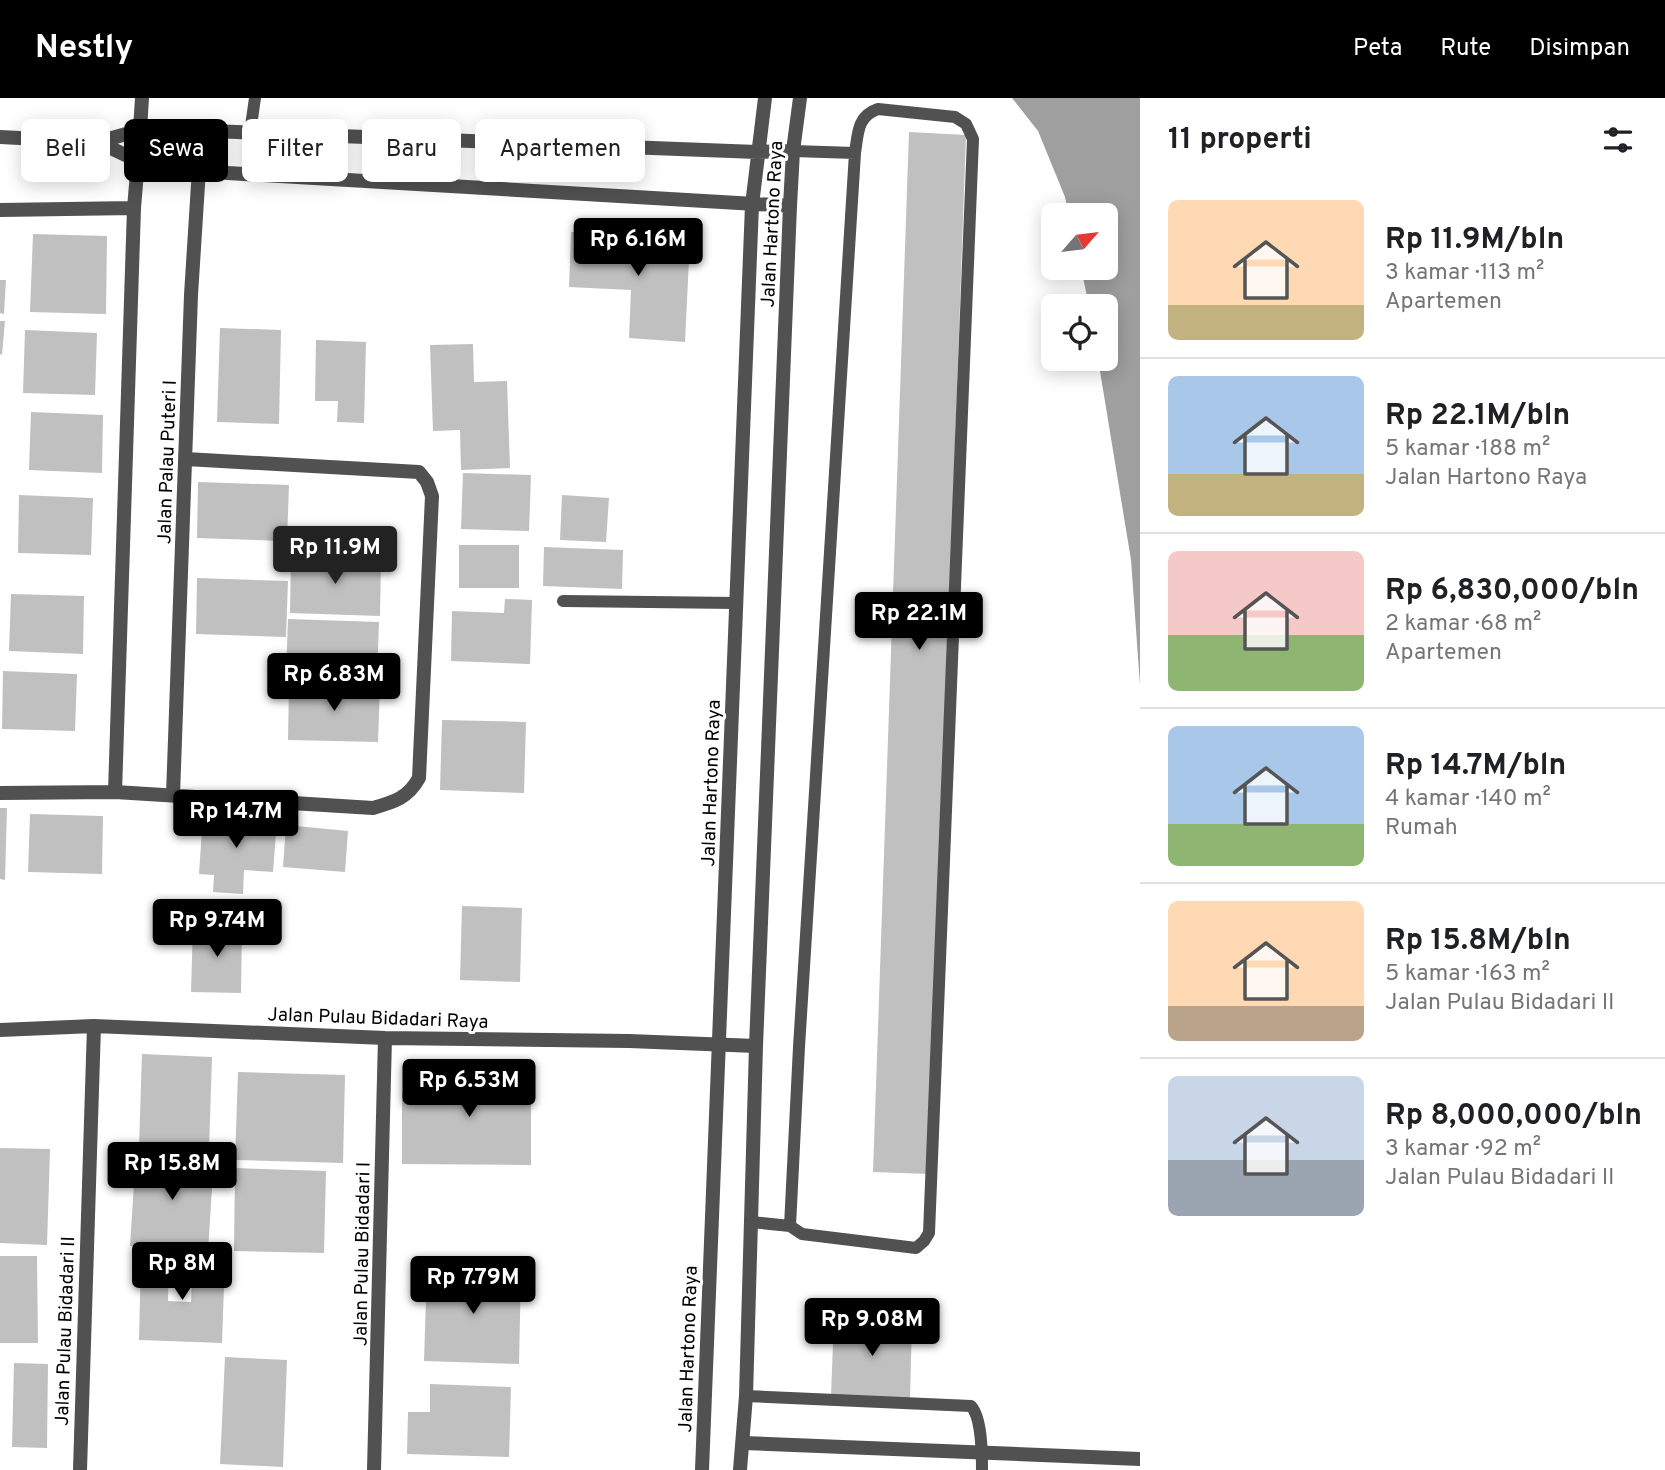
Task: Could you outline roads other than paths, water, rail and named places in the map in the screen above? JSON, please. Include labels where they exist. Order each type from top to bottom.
[{"type":"street","name":"Jalan Palau Puteri I","points":[[141,119],[142,98]]},
{"type":"street","name":"Jalan Hartono Raya","points":[[702,1470],[752,205],[765,98]]},
{"type":"street","name":"Jalan Hartono Raya","points":[[740,1470],[746,1396],[756,1046],[790,206],[800,98]]},
{"type":"street","points":[[0,137],[21,138]]},
{"type":"street","points":[[348,137],[757,152],[793,151]]},
{"type":"street","points":[[228,173],[790,206]]},
{"type":"street","name":"Jalan Palau Puteri I","points":[[115,792],[137,182]]},
{"type":"street","name":"Jalan Palau Puteri I","points":[[173,795],[191,295],[198,182]]},
{"type":"street","points":[[0,210],[135,208]]},
{"type":"street","points":[[0,793],[115,792],[373,808],[399,800],[412,789],[419,778],[432,496],[427,482],[419,472],[186,459]]},
{"type":"street","name":"Jalan Pulau Bidadari Raya","points":[[0,1030],[94,1026],[384,1038],[629,1041],[756,1046]]},
{"type":"street","name":"Jalan Pulau Bidadari II","points":[[80,1470],[94,1026]]},
{"type":"street","name":"Jalan Pulau Bidadari I","points":[[374,1470],[384,1038]]},
{"type":"street","points":[[744,1443],[1140,1460]]},
{"type":"lane","points":[[252,119],[255,98]]},
{"type":"lane","points":[[751,1222],[790,1226],[802,1234],[916,1248],[929,1233],[973,139],[966,124],[955,117],[878,109],[868,112],[860,121],[855,153],[790,1226]]},
{"type":"lane","points":[[793,151],[855,153]]},
{"type":"lane","points":[[563,601],[736,603]]},
{"type":"lane","points":[[746,1396],[971,1406],[976,1412],[982,1470]]}]
